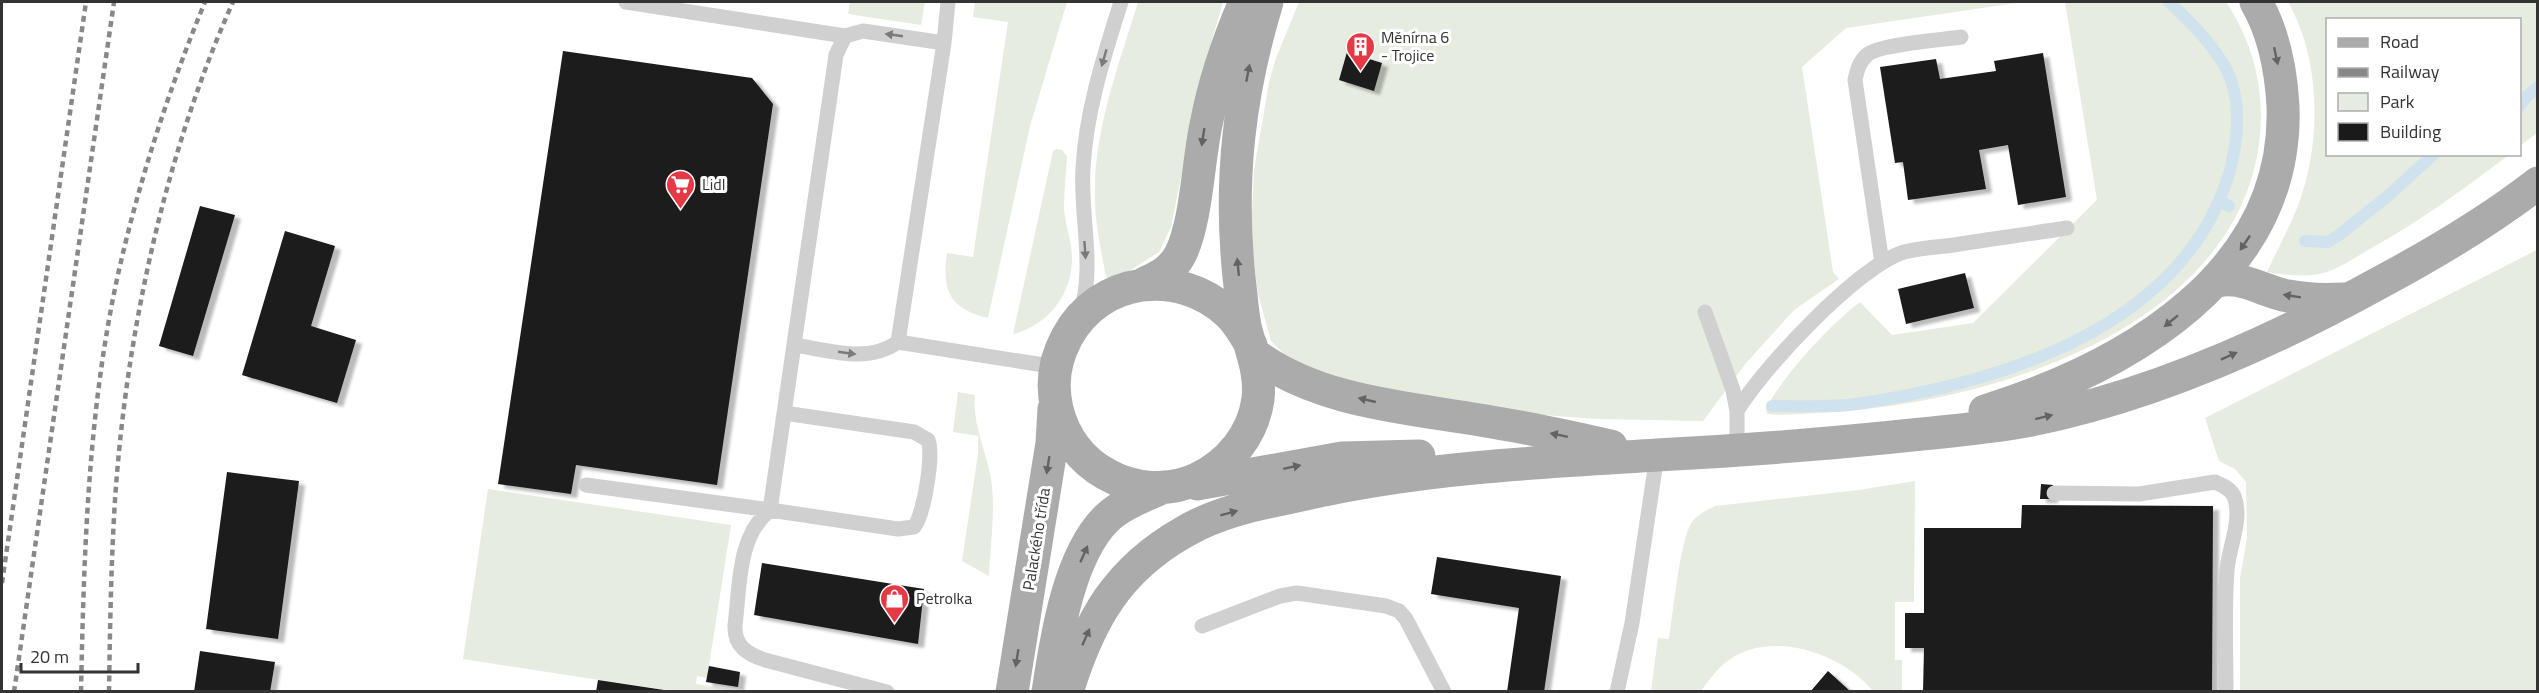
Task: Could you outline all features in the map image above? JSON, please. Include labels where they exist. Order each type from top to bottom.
[{"type":"main road","points":[[1245,2],[1227,48],[1209,109],[1189,224],[1181,252],[1165,273],[1145,283],[1110,294],[1095,304],[1071,330],[1061,348],[1055,376],[1055,402],[1065,432],[1084,458],[1096,468],[1125,483],[1140,487],[1168,487],[1237,478],[1342,458],[1420,456],[1512,463]]},
{"type":"main road","points":[[1048,692],[1064,607],[1089,542],[1107,518],[1118,510],[1168,487],[1190,482],[1222,464],[1246,435],[1254,418],[1259,382],[1242,304],[1234,210],[1240,111],[1266,2]]},
{"type":"main road","points":[[1819,444],[1914,430],[1960,419],[2018,401],[2050,388],[2135,346],[2164,327],[2215,282],[2255,227],[2270,195],[2279,162],[2283,126],[2282,90],[2272,38],[2256,2]]},
{"type":"main road","points":[[1066,692],[1089,630],[1100,610],[1122,581],[1160,547],[1209,519],[1364,482],[1512,463],[1819,444],[2001,426],[2094,404],[2215,363],[2350,299],[2440,250],[2504,210],[2538,183]]},
{"type":"main road","points":[[2215,282],[2227,279],[2240,281],[2286,296],[2318,300],[2350,299]]},
{"type":"main road","points":[[1145,283],[1182,286],[1208,297],[1230,314],[1252,350],[1289,377],[1346,395],[1408,409],[1503,423],[1657,455]]},
{"type":"main road","name":"Palackého třída","points":[[1012,692],[1052,443],[1055,376]]},
{"type":"lane","points":[[626,2],[845,36],[863,31],[944,43]]},
{"type":"lane","points":[[898,342],[944,43],[948,2]]},
{"type":"lane","points":[[1071,330],[1081,310],[1087,276],[1082,208],[1084,137],[1102,64],[1121,2]]},
{"type":"lane","points":[[845,36],[836,54],[770,510],[753,526],[748,541],[735,636],[738,644],[753,656],[887,692]]},
{"type":"lane","points":[[1882,263],[1854,81],[1858,65],[1868,54],[1884,48],[1961,37]]},
{"type":"lane","points":[[1737,411],[1763,374],[1847,288],[1882,263],[1903,253],[2067,228]]},
{"type":"lane","points":[[1705,312],[1733,390],[1737,411],[1737,450]]},
{"type":"lane","points":[[794,345],[861,355],[875,354],[898,342],[1055,376]]},
{"type":"lane","points":[[586,485],[907,530],[919,522],[928,464],[930,444],[928,440],[914,432],[784,413]]},
{"type":"lane","points":[[1617,692],[1632,622],[1657,455]]},
{"type":"lane","points":[[2054,493],[2139,494],[2216,482],[2233,494],[2236,526],[2227,568],[2226,692]]},
{"type":"lane","points":[[1202,626],[1280,596],[1297,593],[1386,606],[1399,611],[1406,619],[1444,692]]},
{"type":"green space","points":[[850,2],[925,2],[921,25],[848,14]]},
{"type":"green space","points":[[975,2],[1067,2],[1030,126],[988,318],[964,309],[957,303],[947,288],[946,278],[947,253],[973,257],[1008,22],[973,17]]},
{"type":"green space","points":[[1138,2],[1223,2],[1202,73],[1171,227],[1159,252],[1126,273],[1110,279],[1107,278],[1105,272],[1096,221],[1096,166],[1110,94]]},
{"type":"green space","points":[[1299,2],[2023,2],[1846,28],[1802,67],[1833,272],[1839,279],[1794,310],[1746,363],[1703,421],[1597,419],[1531,414],[1342,381],[1293,363],[1271,341],[1258,294],[1251,234],[1254,170],[1269,82],[1276,58]]},
{"type":"green space","points":[[2065,2],[2226,2],[2236,18],[2256,70],[2261,106],[2259,144],[2240,208],[2204,263],[2154,308],[2095,344],[2029,372],[1961,392],[1894,405],[1791,415],[1767,414],[1766,409],[1774,395],[1795,366],[1821,337],[1860,302],[1892,335],[1973,323],[2097,200]]},
{"type":"green space","points":[[2288,2],[2537,2],[2537,133],[2521,145],[2521,18],[2326,18],[2326,156],[2508,156],[2387,240],[2337,268],[2313,275],[2267,272],[2302,196],[2313,139],[2315,115],[2311,67],[2298,22]]},
{"type":"green space","points":[[1062,150],[1067,156],[1064,208],[1072,253],[1068,285],[1047,316],[1037,324],[1013,334],[1053,151]]},
{"type":"green space","points":[[2537,250],[2537,691],[2240,691],[2240,578],[2247,538],[2246,482],[2235,469],[2219,461],[2205,418]]},
{"type":"green space","points":[[958,392],[975,395],[978,430],[990,475],[993,509],[989,576],[962,561],[978,454],[978,436],[953,432]]},
{"type":"green space","points":[[1915,481],[1914,602],[1895,602],[1895,660],[1902,660],[1902,691],[1873,691],[1844,666],[1806,650],[1786,646],[1746,651],[1729,660],[1717,670],[1701,691],[1651,691],[1658,638],[1669,639],[1684,544],[1692,522],[1703,512],[1715,506],[1859,490]]},
{"type":"green space","points":[[488,489],[731,525],[707,678],[697,676],[696,684],[742,691],[672,691],[463,659]]},
{"type":"building","points":[[563,51],[752,78],[773,104],[717,485],[576,465],[571,494],[498,484]]},
{"type":"building","name":"Měnírna 6 - Trojice","points":[[1347,52],[1382,63],[1374,91],[1339,80]]},
{"type":"building","points":[[2043,53],[2066,197],[2018,205],[2008,145],[1979,150],[1986,189],[1908,200],[1903,162],[1895,163],[1880,67],[1936,59],[1940,79],[1996,71],[1994,61]]},
{"type":"building","points":[[200,206],[235,215],[193,356],[159,346]]},
{"type":"building","points":[[285,231],[335,246],[311,326],[356,340],[337,403],[242,375]]},
{"type":"building","points":[[1965,273],[1974,308],[1906,324],[1898,289]]},
{"type":"building","points":[[227,472],[299,481],[278,639],[206,629]]},
{"type":"building","points":[[2041,484],[2053,485],[2052,499],[2040,499]]},
{"type":"building","points":[[2022,505],[2213,506],[2212,692],[1923,692],[1924,648],[1905,648],[1905,613],[1924,613],[1924,528],[2021,528]]},
{"type":"building","points":[[1437,557],[1561,576],[1544,692],[1507,692],[1519,608],[1431,594]]},
{"type":"building","points":[[762,563],[924,589],[918,644],[754,615]]},
{"type":"building","points":[[200,651],[275,662],[270,692],[194,692]]},
{"type":"building","points":[[709,666],[740,672],[738,687],[706,682]]},
{"type":"building","points":[[1828,671],[1851,692],[1810,692]]},
{"type":"building","points":[[598,680],[664,690],[664,692],[596,692]]},
{"type":"waterway","points":[[2169,2],[2212,48],[2224,65],[2231,81],[2237,115],[2237,133],[2230,169],[2219,201],[2229,206]]},
{"type":"waterway","points":[[2521,105],[2538,87]]},
{"type":"waterway","points":[[2305,241],[2328,242],[2339,235],[2389,195],[2432,156]]},
{"type":"waterway","points":[[1772,406],[1840,406],[1914,394],[1966,382],[2018,365],[2068,344],[2115,318],[2157,286],[2192,247],[2219,201]]},
{"type":"railway","points":[[2,583],[86,2]]},
{"type":"railway","points":[[14,692],[114,2]]},
{"type":"railway","points":[[81,692],[86,533],[94,427],[109,322],[127,236],[146,168],[179,68],[205,2]]},
{"type":"railway","points":[[109,692],[115,500],[120,437],[139,310],[169,182],[187,120],[233,2]]},
{"type":"place","name":"Měnírna 6 - Trojice","points":[[1360,72]]},
{"type":"place","name":"Lidl","points":[[681,210]]},
{"type":"place","name":"Petrolka","points":[[895,624]]}]
